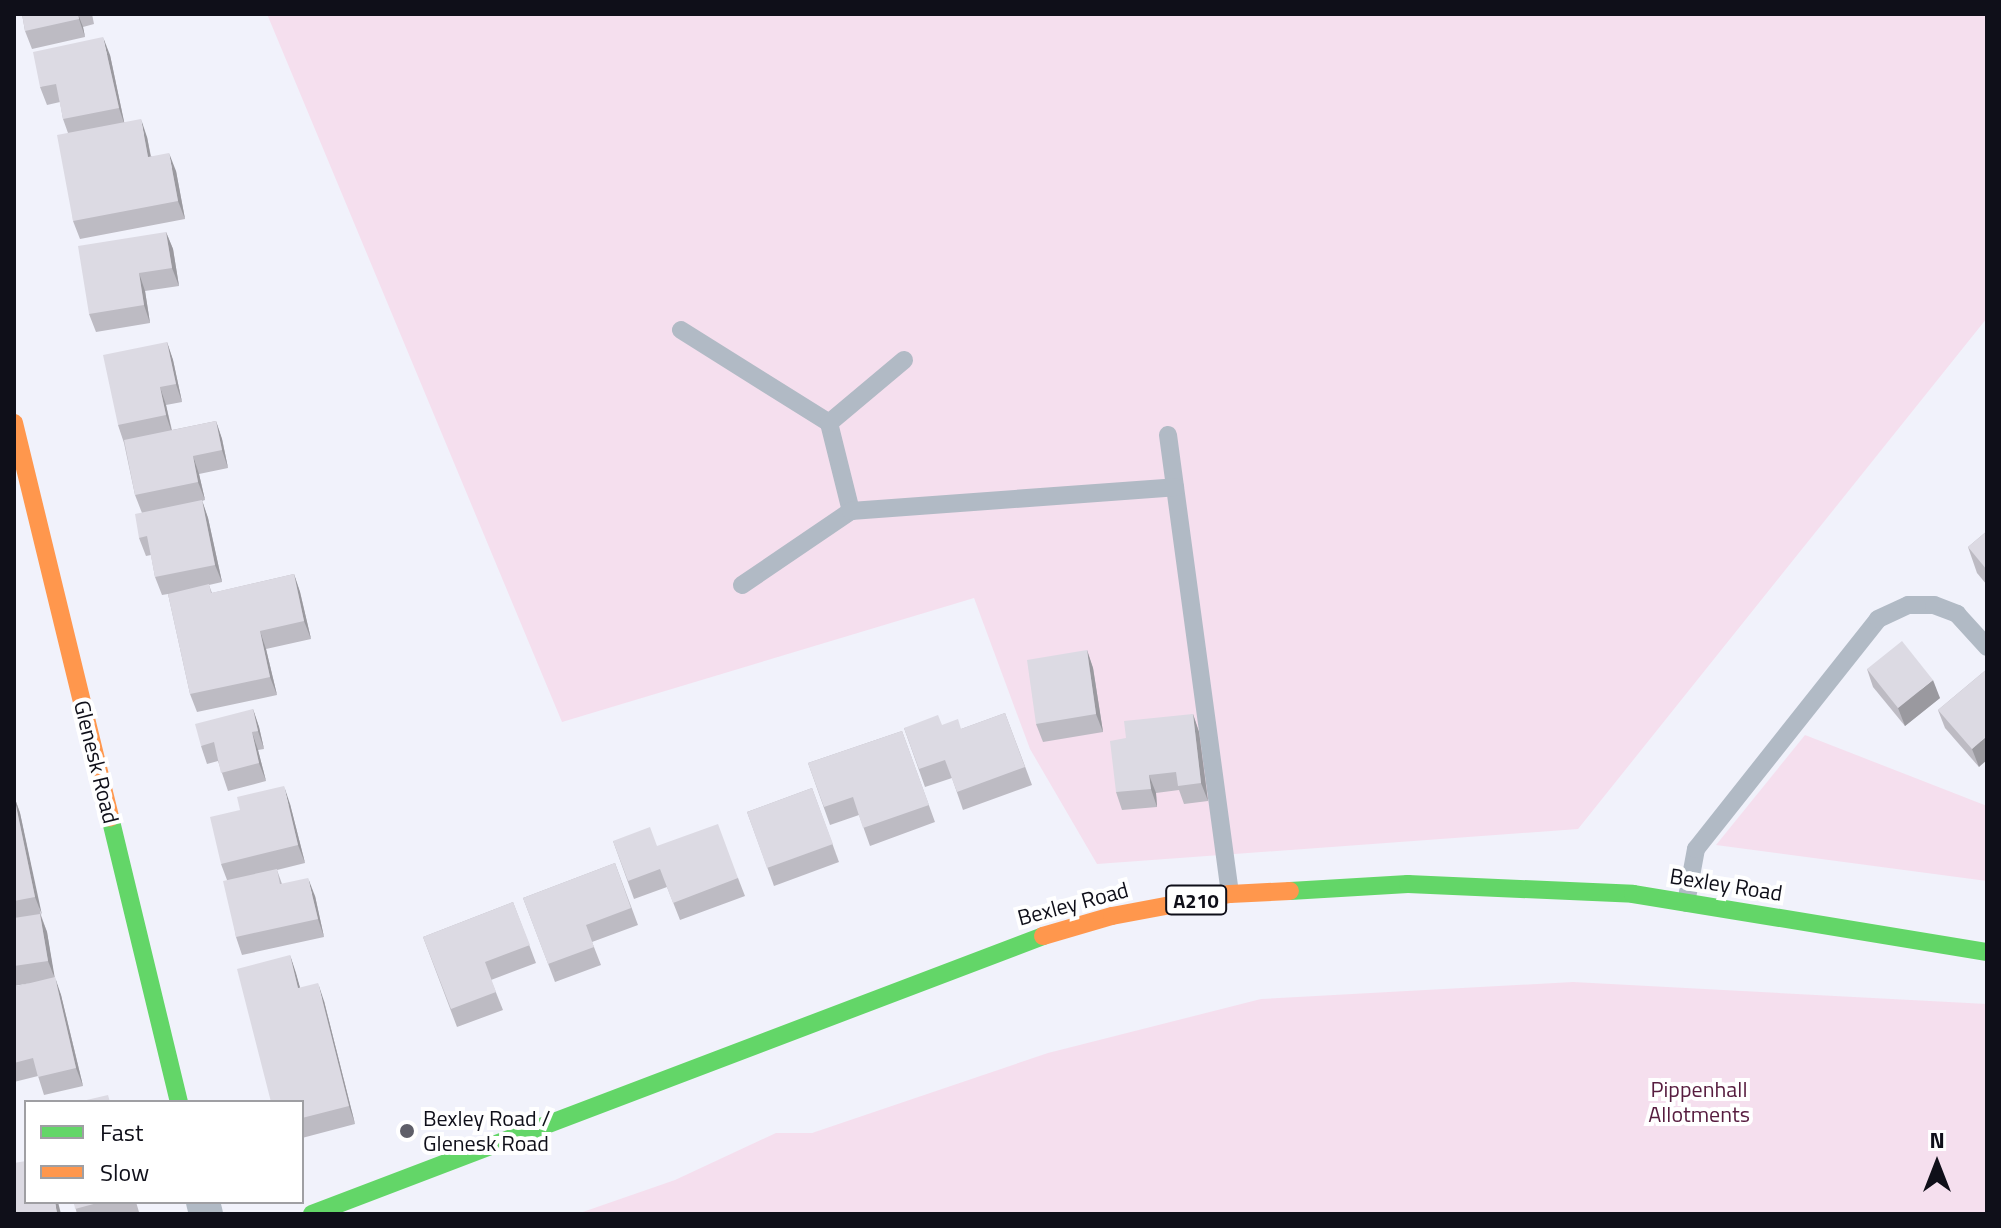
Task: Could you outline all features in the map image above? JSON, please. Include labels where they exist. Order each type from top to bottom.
[{"type":"main road","name":"Glenesk Road","points":[[14,423],[179,1100]]},
{"type":"main road","name":"Bexley Road","points":[[312,1214],[998,950],[1112,916],[1230,894],[1408,884],[1488,886],[1686,903],[1987,952]]},
{"type":"lane","points":[[681,330],[829,423],[851,511]]},
{"type":"lane","points":[[829,423],[904,360]]},
{"type":"lane","points":[[1168,435],[1230,894]]},
{"type":"lane","points":[[742,585],[851,511],[1175,487]]},
{"type":"lane","points":[[1686,903],[1696,849],[1878,619],[1908,605],[1934,605],[1957,614],[1987,647]]},
{"type":"green space","points":[[267,14],[1987,14],[1987,318],[1578,829],[1097,864],[1030,749],[974,598],[562,722]]},
{"type":"green space","points":[[1805,735],[1987,806],[1987,881],[1716,845]]},
{"type":"green space","name":"Pippenhall Allotments","points":[[1573,982],[1987,1004],[1987,1214],[577,1214],[675,1180],[776,1133],[812,1133],[1048,1053],[1261,999]]},
{"type":"building","points":[[22,14],[78,14],[79,19],[25,31]]},
{"type":"building","points":[[103,37],[119,108],[63,119],[56,84],[40,87],[33,52]]},
{"type":"building","points":[[141,119],[148,157],[169,153],[178,201],[73,221],[57,135]]},
{"type":"building","points":[[166,232],[172,268],[139,273],[144,305],[89,314],[78,246]]},
{"type":"building","points":[[167,342],[176,384],[160,387],[166,415],[118,425],[103,355]]},
{"type":"building","points":[[216,421],[222,450],[193,456],[198,482],[135,495],[124,440]]},
{"type":"building","points":[[202,500],[215,565],[155,577],[147,536],[139,538],[135,514]]},
{"type":"building","points":[[1987,531],[1987,570],[1968,547]]},
{"type":"building","points":[[294,574],[304,621],[260,631],[270,677],[190,694],[168,594],[209,584],[211,593]]},
{"type":"building","points":[[1902,641],[1933,680],[1898,708],[1867,669]]},
{"type":"building","points":[[1087,650],[1096,714],[1036,724],[1027,660]]},
{"type":"building","points":[[1987,669],[1987,736],[1972,749],[1938,710]]},
{"type":"building","points":[[253,709],[258,731],[252,732],[259,763],[221,773],[214,742],[201,746],[195,724]]},
{"type":"building","points":[[1005,713],[1025,767],[957,792],[945,760],[919,769],[904,728],[938,715],[942,725],[958,719],[961,729]]},
{"type":"building","points":[[1193,714],[1201,783],[1178,786],[1176,772],[1149,775],[1151,789],[1116,792],[1110,741],[1126,738],[1124,721]]},
{"type":"building","points":[[902,731],[929,805],[863,828],[853,797],[824,807],[808,763]]},
{"type":"building","points":[[284,786],[298,845],[221,864],[210,817],[240,810],[237,797]]},
{"type":"building","points":[[812,788],[833,844],[767,868],[747,812]]},
{"type":"building","points":[[14,796],[35,897],[14,901]]},
{"type":"building","points":[[718,824],[738,878],[673,903],[660,869],[628,881],[613,841],[650,827],[657,846]]},
{"type":"building","points":[[615,863],[631,908],[586,925],[594,947],[548,964],[523,898]]},
{"type":"building","points":[[277,869],[280,884],[308,878],[318,919],[236,937],[223,881]]},
{"type":"building","points":[[513,902],[530,945],[485,962],[496,992],[451,1009],[423,937]]},
{"type":"building","points":[[40,914],[48,961],[14,966],[14,918]]},
{"type":"building","points":[[290,955],[298,988],[318,983],[349,1106],[304,1117],[304,1100],[270,1100],[237,969]]},
{"type":"building","points":[[55,977],[76,1068],[38,1077],[33,1058],[14,1063],[14,987]]},
{"type":"building","points":[[108,1095],[109,1100],[87,1100]]},
{"type":"building","points":[[24,1161],[24,1204],[55,1204],[57,1214],[14,1214],[14,1163]]},
{"type":"building","points":[[74,1204],[94,1204],[75,1209]]},
{"type":"traffic: fast","points":[[110,817],[179,1100]]},
{"type":"traffic: fast","points":[[1290,891],[1408,884],[1633,894],[1987,952]]},
{"type":"traffic: fast","points":[[312,1214],[1043,936]]},
{"type":"traffic: slow","points":[[14,423],[110,817]]},
{"type":"traffic: slow","points":[[1043,936],[1112,916],[1230,894],[1290,891]]},
{"type":"place","name":"Bexley Road / Glenesk Road","points":[[407,1131]]}]
